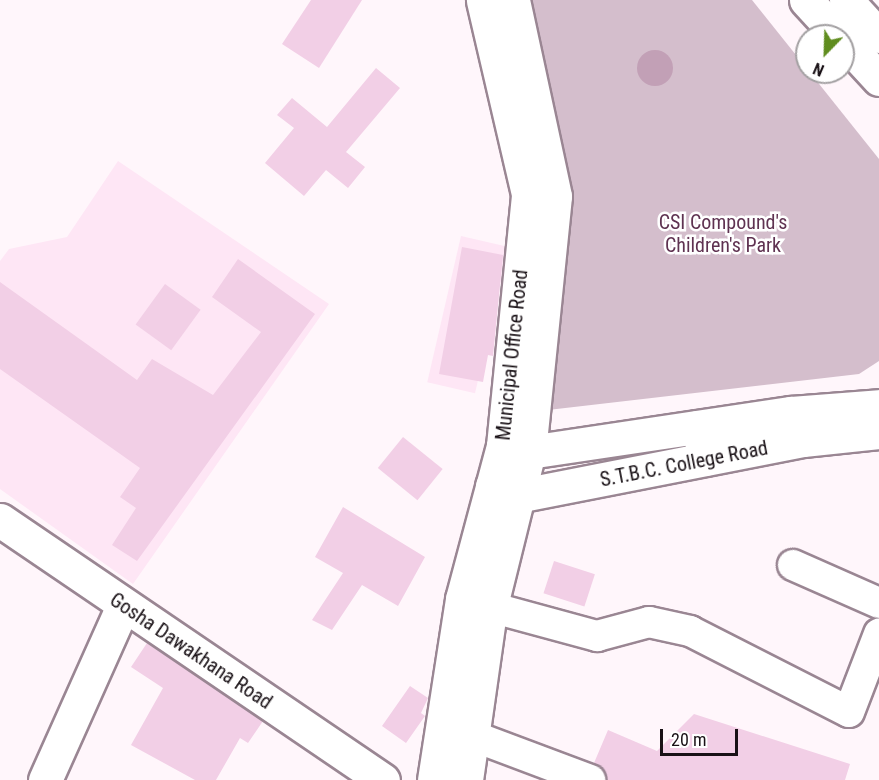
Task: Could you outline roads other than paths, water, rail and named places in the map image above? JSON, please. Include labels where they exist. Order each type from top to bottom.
[{"type":"main road","name":"Municipal Office Road","points":[[476,602],[522,495],[516,449],[528,194],[483,0]]},
{"type":"main road","name":"Municipal Office Road","points":[[465,780],[459,731],[490,486],[516,449],[555,196],[513,0]]},
{"type":"main road","points":[[806,0],[828,24]]},
{"type":"main road","points":[[846,0],[879,36]]},
{"type":"main road","points":[[855,53],[879,79]]},
{"type":"main road","points":[[516,449],[879,406]]},
{"type":"main road","points":[[697,427],[706,459]]},
{"type":"main road","name":"S.T.B.C. College Road","points":[[490,486],[522,495],[706,459],[879,432]]},
{"type":"main road","name":"Gosha Dawakhana Road","points":[[0,520],[123,606],[384,780]]},
{"type":"main road","points":[[45,780],[123,606]]},
{"type":"main road","name":"Municipal Office Road","points":[[434,780],[459,731]]},
{"type":"street","points":[[794,565],[879,603]]},
{"type":"street","points":[[476,602],[597,636],[649,622],[690,631],[849,712],[879,634]]},
{"type":"street","points":[[459,731],[590,780]]},
{"type":"park label","name":"CSI Compound's Children's Park","points":[[723,234]]}]
